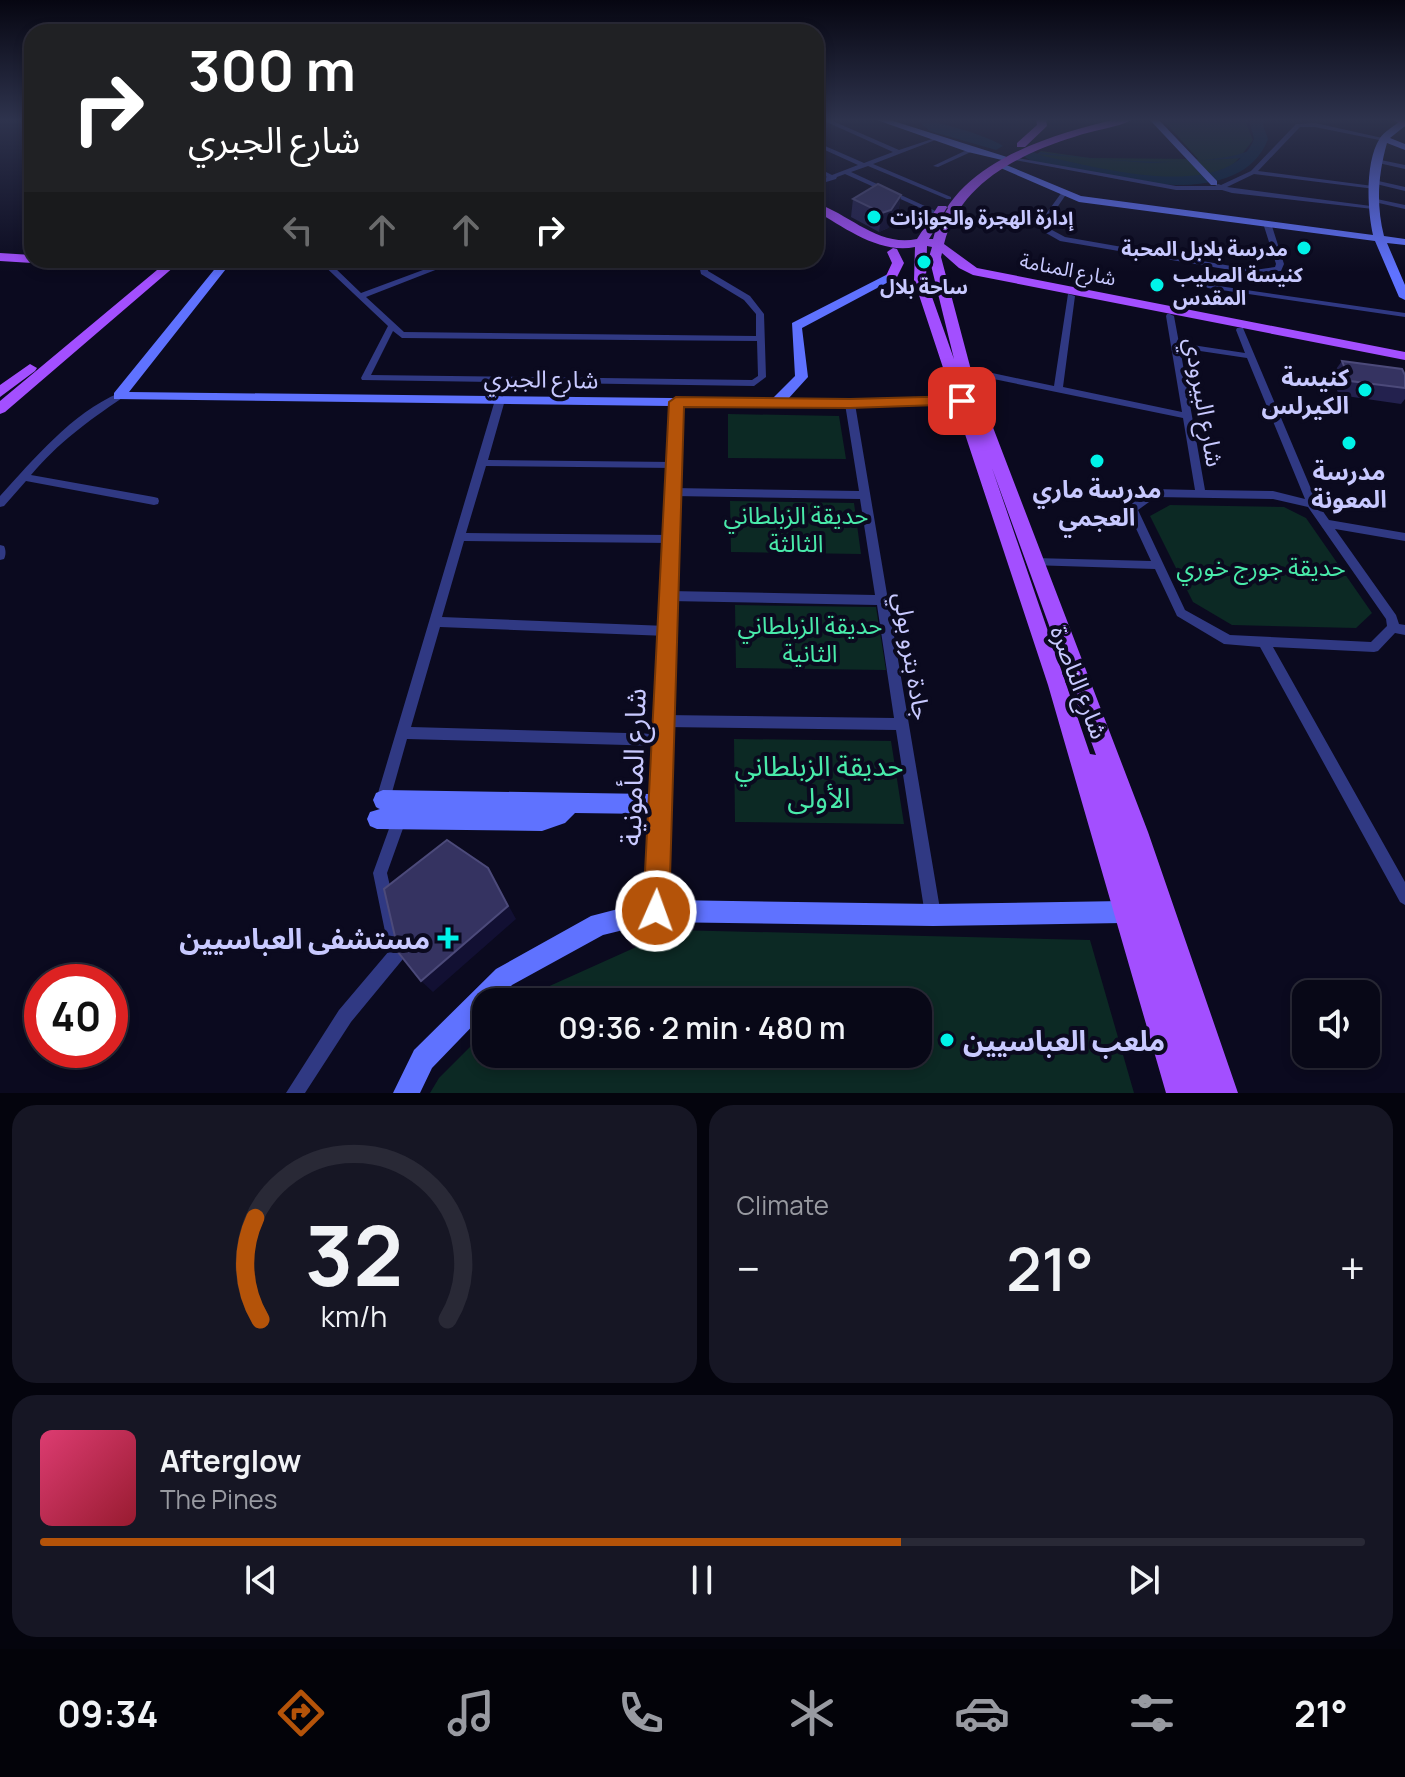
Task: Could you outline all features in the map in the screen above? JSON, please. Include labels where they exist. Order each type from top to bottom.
[{"type":"main road","points":[[917,266],[920,242],[949,198],[971,177],[986,170]]},
{"type":"main road","points":[[824,210],[884,242],[904,247],[920,242],[936,244],[958,201],[994,170]]},
{"type":"main road","points":[[824,216],[917,266],[959,279]]},
{"type":"main road","name":"شارع المنامة","points":[[936,244],[956,262],[959,279]]},
{"type":"main road","name":"شارع الناصرة","points":[[936,244],[959,279],[964,370],[1136,832],[1224,1093]]},
{"type":"main road","points":[[892,276],[898,263],[893,252]]},
{"type":"main road","points":[[0,257],[24,258]]},
{"type":"main road","points":[[892,276],[917,266]]},
{"type":"main road","name":"شارع الناصرة","points":[[917,266],[1058,685],[1180,1093]]},
{"type":"main road","points":[[0,392],[152,268]]},
{"type":"main road","points":[[0,409],[167,268]]},
{"type":"main road","name":"شارع المنامة","points":[[959,279],[1071,296],[1405,359]]},
{"type":"main road","name":"شارع المنامة","points":[[959,279],[1405,359]]},
{"type":"main road","points":[[1058,685],[1111,817],[1172,987],[1205,1093]]},
{"type":"street","points":[[824,181],[854,170]]},
{"type":"street","points":[[879,170],[949,198]]},
{"type":"street","points":[[1022,170],[1064,193],[1125,207],[1405,242]]},
{"type":"street","points":[[1062,170],[1176,188],[1217,185],[1372,194],[1405,189]]},
{"type":"street","points":[[1203,170],[1217,185]]},
{"type":"street","points":[[1375,170],[1372,194],[1380,239],[1405,297]]},
{"type":"street","points":[[1217,185],[1253,172],[1372,194],[1405,207]]},
{"type":"street","points":[[824,173],[834,178]]},
{"type":"street","points":[[847,173],[938,214]]},
{"type":"street","points":[[1064,193],[1046,218],[1049,231],[1063,239],[1254,272],[1278,269],[1280,264],[1267,223]]},
{"type":"street","points":[[1388,259],[1405,266]]},
{"type":"street","points":[[0,503],[40,458],[78,423],[119,396],[222,268]]},
{"type":"street","points":[[330,268],[402,335],[761,339]]},
{"type":"street","points":[[360,296],[435,268]]},
{"type":"street","points":[[392,326],[365,378],[754,383],[762,377],[760,314],[747,298],[704,272],[704,268]]},
{"type":"street","points":[[776,403],[802,377],[796,326],[892,276]]},
{"type":"street","points":[[1208,286],[1405,315]]},
{"type":"street","points":[[1058,389],[1071,296]]},
{"type":"street","name":"شارع البيرودي","points":[[1170,316],[1201,494]]},
{"type":"street","points":[[1240,330],[1312,504],[1399,629],[1374,647],[1228,640],[1181,613],[1132,509],[1154,493],[1273,495],[1312,504]]},
{"type":"street","points":[[1175,345],[1251,356]]},
{"type":"street","points":[[964,370],[1188,416]]},
{"type":"street","name":"شارع الجبري","points":[[119,396],[850,404],[962,401]]},
{"type":"street","points":[[380,810],[500,400]]},
{"type":"street","name":"شارع المأمونية","points":[[656,911],[676,402]]},
{"type":"street","name":"جادة بترو بولي","points":[[850,404],[933,915]]},
{"type":"street","points":[[481,463],[674,465]]},
{"type":"street","points":[[25,477],[154,501]]},
{"type":"street","points":[[673,492],[865,495]]},
{"type":"street","points":[[1326,523],[1405,537]]},
{"type":"street","points":[[459,537],[671,539]]},
{"type":"street","points":[[0,549],[0,556]]},
{"type":"street","points":[[1034,562],[1158,565]]},
{"type":"street","points":[[669,596],[882,600]]},
{"type":"street","points":[[436,622],[667,631]]},
{"type":"street","points":[[1264,642],[1405,897]]},
{"type":"street","points":[[403,733],[902,724]]},
{"type":"street","points":[[380,810],[570,803],[660,804]]},
{"type":"street","points":[[380,810],[399,820],[542,821],[558,816],[570,803]]},
{"type":"street","points":[[295,1093],[345,1016],[397,953],[380,873],[399,820]]},
{"type":"street","points":[[406,1093],[423,1059],[504,977],[599,924],[656,911],[933,915],[1123,912]]},
{"type":"green space","points":[[1095,170],[1225,170],[1213,176],[1190,180]]},
{"type":"green space","points":[[728,414],[839,416],[846,459],[728,458]]},
{"type":"green space","name":"حديقة الزبلطاني الثالثة","points":[[730,501],[854,503],[861,554],[731,552]]},
{"type":"green space","name":"حديقة جورج خوري","points":[[1170,505],[1284,507],[1306,518],[1372,613],[1356,628],[1232,625],[1193,602],[1150,516]]},
{"type":"green space","name":"حديقة الزبلطاني الثانية","points":[[735,605],[876,607],[886,670],[736,668]]},
{"type":"green space","name":"حديقة الزبلطاني الأولى","points":[[734,739],[891,741],[904,824],[735,822]]},
{"type":"green space","points":[[674,930],[1090,940],[1134,1093],[430,1093],[439,1078],[472,1045],[472,1068],[932,1068],[932,988],[545,988]]},
{"type":"water","points":[[1237,170],[1221,178],[1192,184],[1141,179],[1175,182]]},
{"type":"building","points":[[878,184],[901,195],[891,210],[882,213],[853,199]]},
{"type":"building","points":[[1342,361],[1402,369],[1405,388],[1350,381]]},
{"type":"building","name":"مستشفى العباسيين","points":[[447,840],[488,868],[508,906],[421,981],[394,947],[396,941],[384,889]]},
{"type":"waterway","points":[[1091,170],[1171,181],[1198,180],[1229,170]]},
{"type":"place","name":"إدارة الهجرة والجوازات","points":[[874,217]]},
{"type":"place","name":"مدرسة بلابل المحبة","points":[[1304,248]]},
{"type":"place","name":"ساحة بلال","points":[[924,262]]},
{"type":"place","name":"كنيسة الصليب المقدس","points":[[1157,285]]},
{"type":"place","name":"كنيسة الكيرلس","points":[[1365,390]]},
{"type":"place","name":"مدرسة المعونة","points":[[1349,443]]},
{"type":"place","name":"مدرسة ماري العجمي","points":[[1097,461]]},
{"type":"place","name":"مستشفى العباسيين","points":[[448,938]]},
{"type":"place","name":"ملعب العباسيين","points":[[947,1040]]},
{"type":"route","points":[[656,911],[676,402],[850,404],[962,401]]}]
